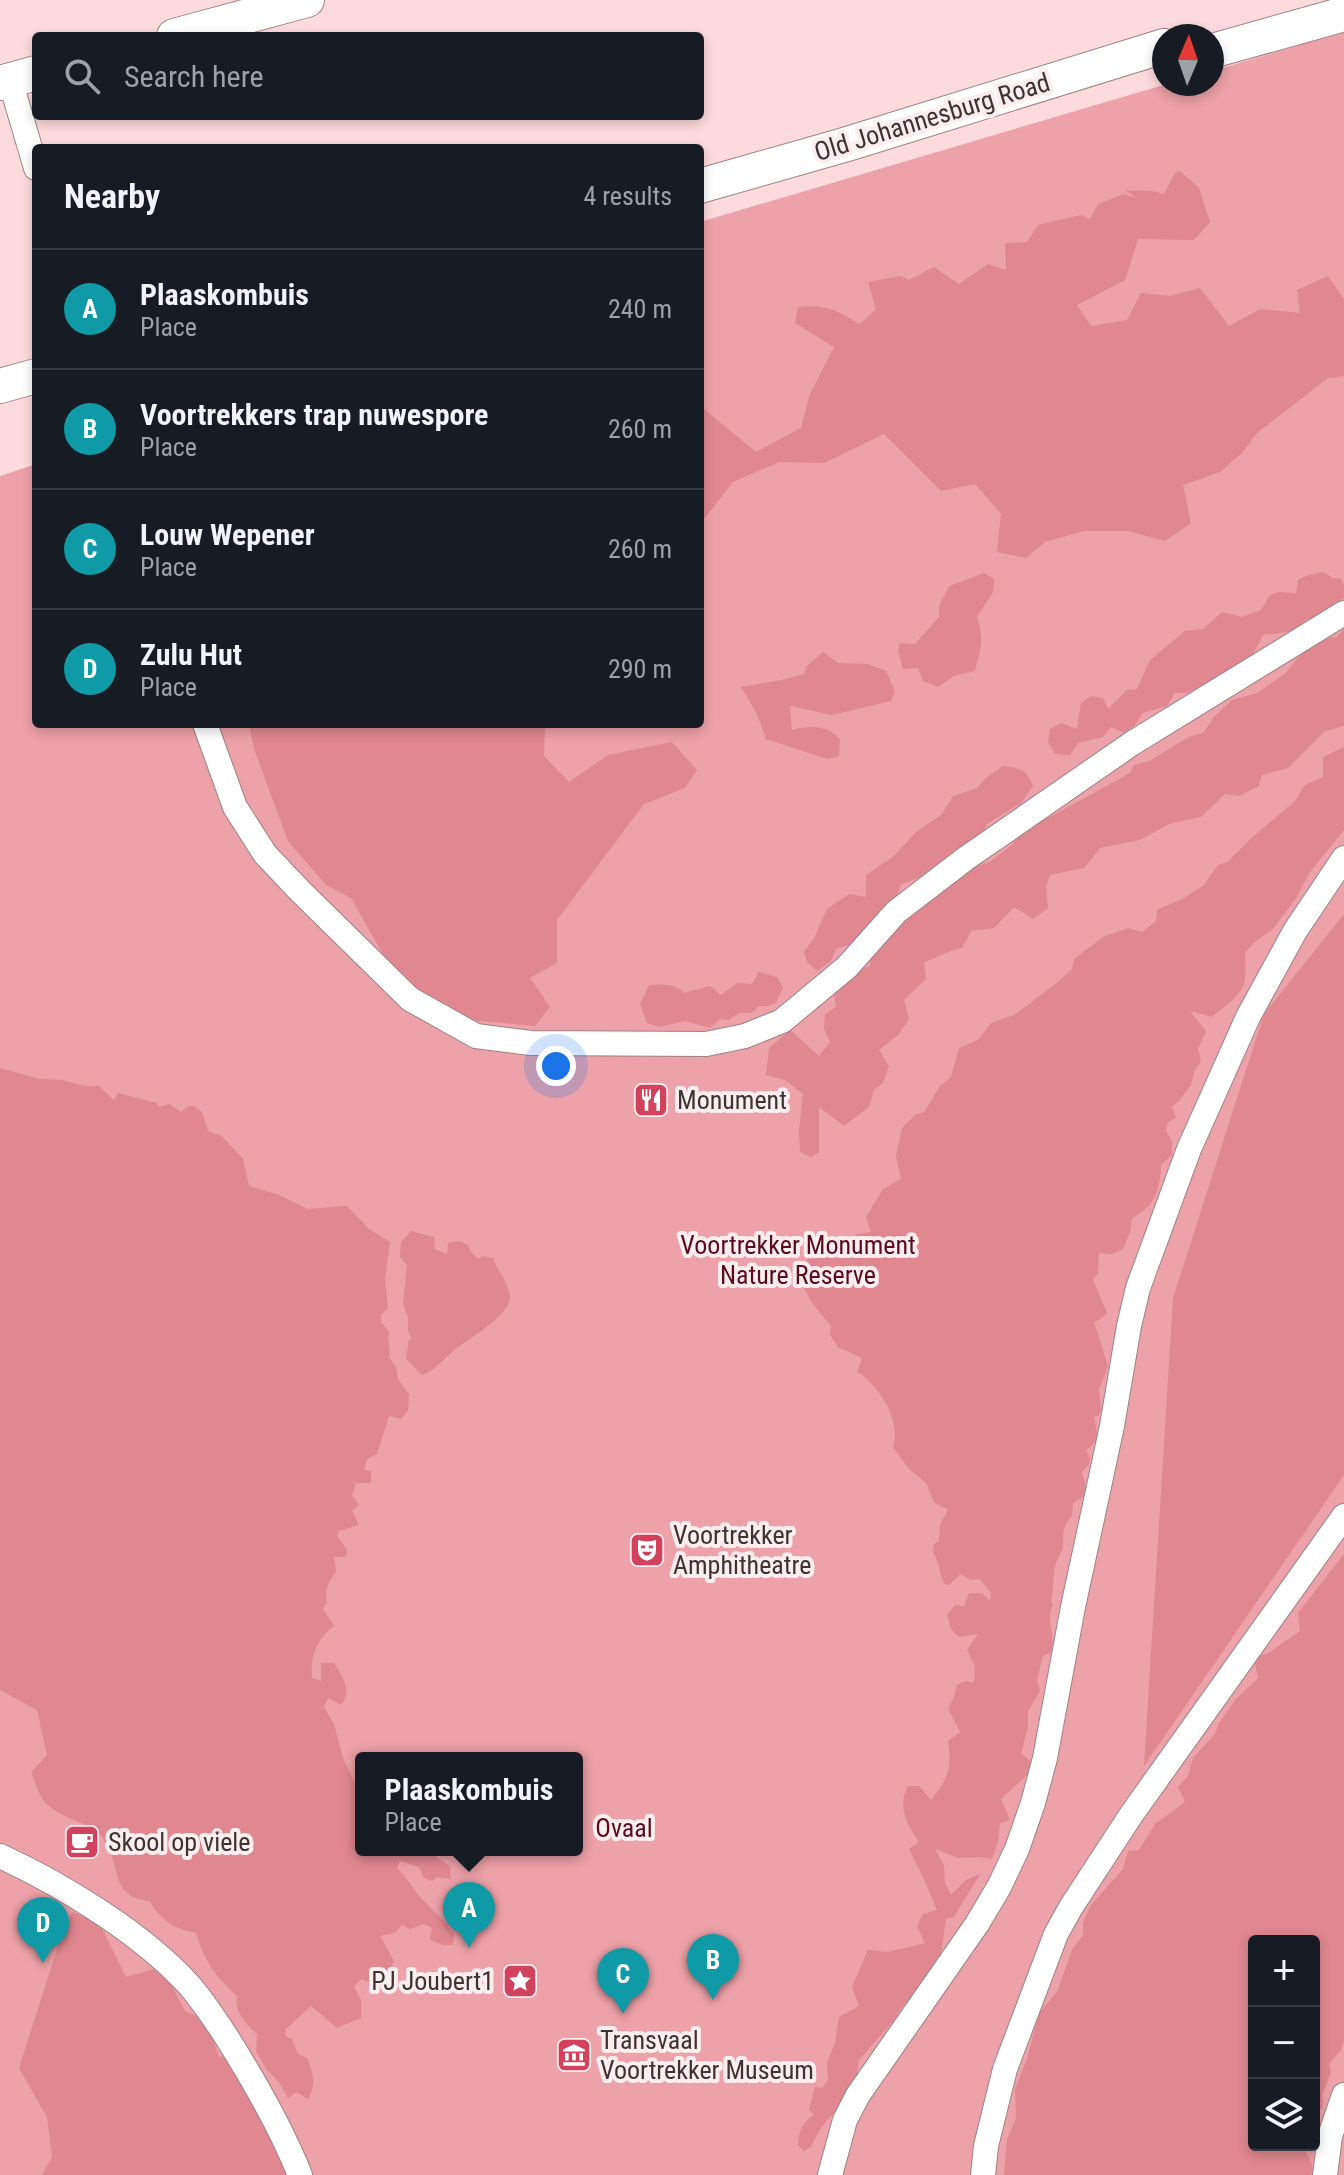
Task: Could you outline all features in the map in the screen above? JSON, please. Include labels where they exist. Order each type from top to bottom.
[{"type":"main road","points":[[189,32],[307,0]]},
{"type":"main road","points":[[1224,27],[1311,0]]},
{"type":"main road","points":[[1224,48],[1344,14]]},
{"type":"main road","name":"Old Johannesburg Road","points":[[704,185],[1152,50]]},
{"type":"main road","points":[[844,145],[976,117],[1152,67]]},
{"type":"main road","points":[[0,386],[32,377]]},
{"type":"street","points":[[15,79],[32,151]]},
{"type":"street","points":[[206,728],[235,807],[265,854],[410,999],[476,1036],[531,1043],[706,1044],[745,1036],[782,1021],[847,967],[896,912],[965,859],[1131,744],[1344,613]]},
{"type":"street","points":[[830,2175],[845,2120],[858,2095],[977,1924],[1017,1849],[1045,1758],[1138,1288],[1189,1149],[1248,1017],[1295,931],[1344,858]]},
{"type":"street","points":[[983,2175],[986,2146],[1005,2069],[1056,1934],[1131,1815],[1344,1516]]},
{"type":"street","points":[[0,1856],[71,1894],[123,1928],[163,1960],[190,1987],[215,2019],[252,2077],[300,2175]]},
{"type":"street","points":[[1325,2175],[1330,2136],[1344,2095]]},
{"type":"green space","name":"Voortrekker Monument Nature Reserve","points":[[1344,32],[1344,2175],[0,2175],[0,476],[32,465],[32,728],[704,728],[704,221],[1152,88],[1152,96],[1224,96],[1224,67]]},
{"type":"shaded area","points":[[1180,171],[1199,188],[1210,222],[1194,240],[1138,239],[1125,280],[1077,305],[1091,326],[1127,320],[1141,293],[1170,296],[1200,288],[1229,326],[1260,309],[1300,313],[1297,290],[1328,276],[1344,299],[1344,376],[1328,378],[1257,433],[1242,453],[1220,472],[1183,485],[1191,523],[1165,541],[1128,531],[1084,531],[1045,542],[1026,558],[997,552],[1001,514],[975,484],[941,491],[884,434],[824,463],[779,462],[733,482],[704,519],[704,409],[756,452],[801,428],[810,394],[834,347],[795,323],[798,307],[831,309],[860,324],[876,309],[868,282],[900,276],[909,280],[934,267],[959,284],[988,264],[1006,270],[1005,243],[1027,242],[1038,225],[1081,215],[1090,219],[1098,204],[1124,194],[1137,198],[1125,190],[1164,194],[1175,173]]},
{"type":"shaded area","points":[[1323,572],[1341,579],[1344,585],[1344,598],[1326,612],[1306,620],[1298,631],[1263,635],[1252,656],[1208,683],[1187,693],[1175,693],[1167,706],[1143,713],[1135,725],[1124,733],[1111,727],[1103,737],[1078,743],[1070,755],[1055,754],[1048,742],[1050,729],[1061,723],[1077,729],[1081,703],[1091,696],[1103,698],[1108,709],[1127,690],[1137,689],[1150,660],[1185,631],[1203,629],[1222,612],[1242,617],[1261,610],[1270,595],[1296,593],[1298,580]]},
{"type":"shaded area","points":[[984,573],[994,579],[993,592],[977,617],[981,644],[975,671],[954,676],[938,687],[923,681],[918,668],[903,669],[898,650],[900,643],[915,644],[939,617],[939,606],[949,586]]},
{"type":"shaded area","points":[[1344,628],[1344,726],[1325,731],[1288,768],[1262,775],[1259,786],[1239,796],[1225,794],[1201,817],[1169,824],[1140,840],[1100,848],[1084,868],[1050,875],[1046,886],[1048,908],[1033,919],[1014,907],[994,928],[971,931],[962,948],[924,962],[926,979],[904,1000],[909,1019],[899,1034],[879,1050],[889,1066],[883,1083],[874,1090],[869,1107],[844,1126],[819,1107],[819,1152],[811,1157],[800,1152],[803,1094],[785,1080],[766,1075],[769,1048],[790,1030],[819,1056],[830,1042],[824,1029],[825,1014],[836,1007],[834,995],[853,972],[870,966],[872,945],[908,906],[933,900],[942,872],[963,872],[991,861],[1013,844],[1021,827],[1048,818],[1130,773],[1134,765],[1149,761],[1189,737],[1203,733],[1232,700],[1257,693],[1286,673],[1299,656],[1321,638],[1337,637]]},
{"type":"shaded area","points":[[823,652],[838,663],[868,664],[886,671],[895,691],[891,701],[832,715],[790,706],[792,730],[818,727],[840,739],[839,756],[827,759],[766,739],[756,712],[741,687],[804,674],[807,666]]},
{"type":"shaded area","points":[[250,728],[545,728],[544,756],[569,782],[608,755],[672,742],[697,770],[685,788],[644,804],[557,920],[557,963],[530,978],[550,1007],[535,1026],[469,1020],[419,996],[394,974],[351,898],[326,885],[288,841],[254,749]]},
{"type":"shaded area","points":[[1344,747],[1344,830],[1310,872],[1297,897],[1273,929],[1245,953],[1244,984],[1237,996],[1212,1017],[1190,1011],[1206,1031],[1198,1049],[1201,1061],[1191,1085],[1172,1107],[1176,1118],[1168,1122],[1166,1131],[1172,1141],[1172,1155],[1161,1165],[1157,1190],[1151,1203],[1132,1218],[1123,1249],[1113,1254],[1099,1253],[1098,1273],[1093,1280],[1107,1313],[1094,1322],[1108,1366],[1099,1390],[1101,1409],[1099,1415],[1094,1417],[1096,1439],[1086,1450],[1089,1464],[1082,1472],[1086,1487],[1083,1497],[1073,1503],[1072,1516],[1063,1533],[1063,1547],[1055,1568],[1050,1617],[1052,1647],[1050,1653],[1043,1656],[1037,1680],[1040,1691],[1028,1711],[1028,1726],[1021,1753],[1032,1763],[1028,1774],[1001,1799],[1010,1820],[1000,1823],[992,1859],[959,1858],[935,1849],[944,1865],[945,1883],[951,1895],[966,1880],[980,1874],[954,1917],[946,1919],[938,1974],[925,1982],[901,2008],[859,2060],[856,2081],[842,2097],[842,2107],[824,2125],[811,2147],[804,2151],[798,2145],[800,2131],[814,2115],[809,2110],[815,2087],[822,2088],[828,2080],[827,2063],[835,2043],[839,2017],[859,2006],[852,1987],[868,1950],[888,1952],[925,1943],[917,1926],[923,1914],[937,1910],[909,1849],[919,1842],[907,1822],[903,1801],[908,1786],[919,1786],[931,1800],[941,1786],[949,1766],[948,1741],[960,1732],[948,1709],[957,1685],[966,1681],[974,1683],[975,1667],[967,1650],[978,1634],[959,1637],[951,1629],[947,1615],[955,1605],[964,1606],[969,1593],[982,1593],[990,1601],[991,1593],[980,1579],[971,1580],[960,1574],[949,1585],[944,1584],[933,1552],[934,1544],[939,1541],[940,1524],[948,1510],[934,1502],[926,1483],[908,1468],[893,1447],[894,1426],[887,1405],[873,1386],[857,1372],[862,1358],[838,1347],[830,1335],[831,1326],[803,1285],[803,1267],[808,1259],[836,1257],[857,1234],[871,1232],[866,1217],[883,1189],[901,1179],[896,1156],[902,1128],[915,1115],[924,1112],[940,1086],[951,1077],[959,1048],[978,1040],[991,1023],[1014,1015],[1053,986],[1072,969],[1074,959],[1103,937],[1128,928],[1142,932],[1156,921],[1157,910],[1204,885],[1218,865],[1227,862],[1295,801],[1305,785],[1323,777],[1323,757]]},
{"type":"shaded area","points":[[1003,766],[1022,770],[1033,786],[1021,803],[987,824],[980,837],[967,843],[925,876],[901,884],[894,905],[877,916],[874,930],[855,944],[837,948],[830,962],[817,971],[807,962],[804,952],[827,909],[849,894],[866,897],[866,875],[893,857],[915,833],[942,814],[953,796],[977,788]]},
{"type":"shaded area","points":[[1344,914],[1344,1475],[1144,1766],[1173,1298],[1264,1014]]},
{"type":"shaded area","points":[[759,972],[777,977],[783,988],[776,1003],[759,1006],[751,1013],[739,1013],[728,1020],[720,1019],[710,1028],[685,1021],[659,1027],[647,1023],[640,1004],[649,985],[672,986],[684,993],[710,986],[721,995],[737,983],[752,984]]},
{"type":"shaded area","points":[[0,1068],[40,1079],[99,1086],[114,1100],[118,1093],[157,1103],[159,1107],[169,1104],[181,1112],[194,1106],[202,1112],[208,1131],[222,1136],[243,1159],[249,1186],[279,1195],[308,1209],[347,1206],[369,1229],[390,1242],[385,1279],[388,1308],[381,1315],[381,1322],[389,1332],[389,1357],[396,1367],[398,1379],[409,1394],[408,1410],[401,1419],[389,1416],[377,1454],[367,1459],[364,1470],[371,1471],[371,1483],[356,1483],[352,1495],[359,1505],[352,1511],[359,1525],[339,1531],[337,1536],[347,1549],[346,1557],[334,1557],[336,1572],[327,1587],[327,1603],[323,1609],[334,1626],[316,1649],[312,1678],[321,1681],[321,1663],[334,1663],[345,1684],[346,1694],[341,1705],[328,1698],[324,1707],[334,1724],[343,1758],[355,1784],[355,1856],[436,1856],[450,1866],[451,1879],[437,1877],[432,1881],[424,1878],[419,1867],[400,1861],[397,1868],[454,1935],[453,1945],[430,1940],[432,1928],[424,1924],[410,1929],[402,1925],[395,1933],[380,1936],[394,1961],[386,1977],[373,1984],[362,1979],[354,1986],[361,2000],[361,2018],[337,2028],[311,2006],[286,2029],[285,2036],[292,2039],[298,2054],[307,2058],[313,2078],[308,2099],[296,2092],[288,2098],[256,2052],[257,2034],[239,2012],[237,1996],[212,1968],[196,1933],[169,1923],[150,1901],[128,1894],[122,1887],[102,1837],[89,1827],[57,1812],[44,1801],[31,1772],[47,1755],[37,1710],[0,1690]]},
{"type":"shaded area","points":[[411,1231],[434,1237],[435,1249],[447,1254],[448,1243],[459,1241],[467,1244],[478,1259],[482,1256],[493,1258],[510,1298],[496,1319],[422,1375],[406,1359],[409,1340],[412,1339],[403,1304],[407,1265],[400,1257],[401,1242]]},
{"type":"shaded area","points":[[1344,1554],[1344,2041],[1341,2050],[1329,2064],[1331,2072],[1322,2095],[1323,2107],[1320,2111],[1320,1935],[1248,1935],[1248,2151],[1305,2151],[1312,2164],[1311,2175],[1004,2175],[1007,2139],[1016,2118],[1015,2089],[1027,2059],[1039,2013],[1057,1992],[1072,1950],[1083,1935],[1083,1923],[1091,1905],[1123,1869],[1128,1851],[1139,1850],[1155,1824],[1185,1802],[1178,1787],[1188,1776],[1193,1758],[1215,1734],[1235,1700],[1258,1678],[1254,1658],[1270,1652],[1300,1631],[1298,1613]]},
{"type":"shaded area","points":[[73,1912],[100,1924],[126,1977],[154,1969],[172,1986],[185,2011],[207,2021],[219,2057],[230,2056],[290,2175],[42,2175],[52,2157],[47,2117],[19,2068],[66,1921]]},
{"type":"place","name":"Monument","points":[[651,1100]]},
{"type":"place","name":"Voortrekker Amphitheatre","points":[[647,1550]]},
{"type":"place","name":"Skool op viele","points":[[82,1842]]},
{"type":"place","name":"Plaaskombuis","points":[[469,1948]]},
{"type":"place","name":"Zulu Hut","points":[[43,1963]]},
{"type":"place","name":"PJ Joubert1","points":[[520,1981]]},
{"type":"place","name":"Voortrekkers trap nuwespore","points":[[713,2000]]},
{"type":"place","name":"Louw Wepener","points":[[623,2014]]},
{"type":"place","name":"Transvaal Voortrekker Museum","points":[[574,2055]]},
{"type":"park label","name":"Ovaal","points":[[624,1828]]}]
